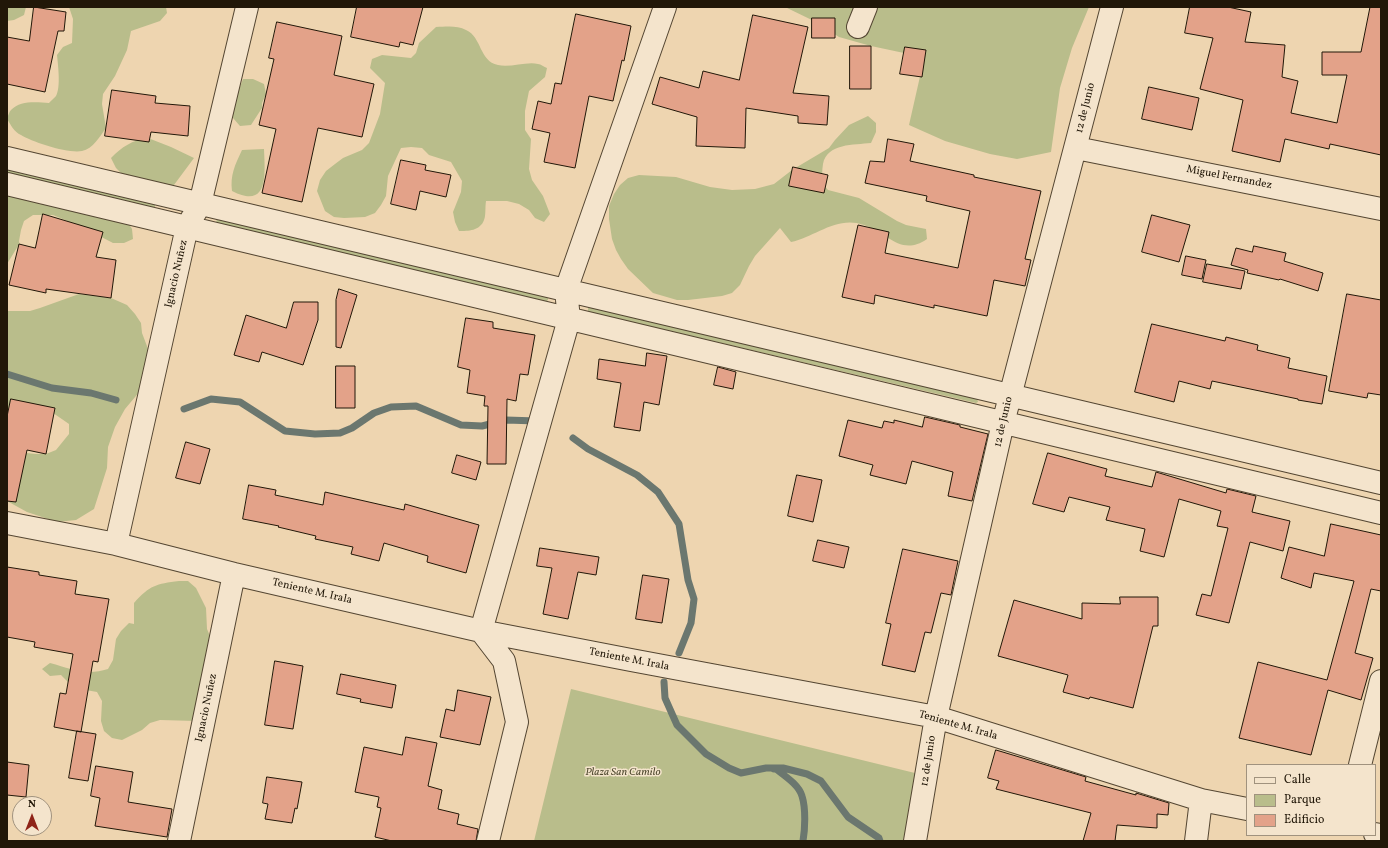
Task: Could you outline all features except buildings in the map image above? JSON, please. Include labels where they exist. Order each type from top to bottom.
[{"type":"street","name":"Ignacio Nuñez","points":[[116,544],[187,227],[200,204],[247,7]]},
{"type":"street","points":[[488,841],[517,722],[504,661],[481,631],[569,319],[566,290],[665,7]]},
{"type":"street","name":"12 de Junio","points":[[915,841],[936,717],[1003,423],[1112,7]]},
{"type":"street","name":"Miguel Fernandez","points":[[1076,148],[1381,209]]},
{"type":"street","points":[[7,158],[1381,484]]},
{"type":"street","points":[[7,184],[1381,513]]},
{"type":"street","name":"Teniente M. Irala","points":[[7,523],[116,544],[234,574],[481,631],[936,717],[1202,800],[1246,809]]},
{"type":"street","name":"Ignacio Nuñez","points":[[179,841],[234,574]]},
{"type":"street","points":[[1360,764],[1381,681]]},
{"type":"street","points":[[1196,841],[1202,800]]},
{"type":"green space","points":[[7,7],[26,7],[24,15],[14,20],[7,21]]},
{"type":"green space","points":[[69,7],[166,7],[167,13],[160,21],[131,31],[127,50],[115,76],[103,94],[102,104],[106,128],[90,148],[82,151],[69,151],[51,147],[26,138],[16,132],[7,119],[10,111],[19,105],[29,102],[49,103],[56,96],[59,82],[57,55],[63,47],[72,43],[73,19]]},
{"type":"green space","points":[[785,7],[1089,7],[1072,48],[1060,88],[1051,152],[1017,159],[990,154],[945,141],[909,125],[926,50],[904,53],[839,37],[816,22]]},
{"type":"green space","points":[[436,27],[462,28],[471,33],[487,59],[492,63],[508,66],[534,63],[540,64],[547,68],[545,77],[529,91],[525,111],[525,130],[531,139],[529,169],[532,180],[543,196],[550,214],[544,222],[535,218],[529,210],[519,204],[507,201],[486,201],[485,216],[482,224],[473,230],[459,231],[453,212],[461,192],[462,181],[451,162],[429,155],[422,148],[411,147],[401,148],[388,176],[386,196],[375,213],[365,217],[344,218],[334,217],[325,211],[317,191],[320,180],[326,171],[335,164],[343,158],[362,150],[369,143],[380,114],[385,83],[370,68],[372,59],[382,55],[411,58],[416,53],[419,43]]},
{"type":"green space","points":[[243,79],[253,79],[264,84],[266,94],[262,103],[262,108],[251,125],[240,126],[233,118],[232,108]]},
{"type":"green space","points":[[868,116],[876,123],[876,132],[871,143],[842,146],[830,152],[823,164],[822,183],[828,190],[859,198],[906,225],[926,229],[927,239],[918,244],[910,246],[902,245],[873,229],[854,223],[835,225],[791,242],[780,228],[755,256],[740,285],[732,293],[722,296],[688,300],[677,300],[653,293],[628,269],[616,250],[612,239],[609,206],[620,185],[628,178],[639,175],[676,177],[710,187],[732,190],[755,189],[774,184],[792,170],[829,148],[849,125]]},
{"type":"green space","points":[[148,138],[194,158],[171,189],[131,183],[116,168],[111,158],[119,151],[137,140]]},
{"type":"green space","points":[[264,149],[264,178],[259,193],[253,196],[244,196],[232,191],[232,175],[242,150]]},
{"type":"green space","points":[[7,168],[155,204],[155,208],[7,175]]},
{"type":"green space","points":[[7,182],[26,200],[36,203],[91,204],[122,212],[132,229],[133,239],[124,243],[113,243],[86,229],[53,215],[33,215],[24,221],[21,230],[19,241],[22,260],[13,277],[18,246],[7,264]]},
{"type":"green space","points":[[217,218],[548,297],[548,300],[546,302],[216,223]]},
{"type":"green space","points":[[79,294],[111,298],[127,305],[141,323],[142,333],[150,354],[146,384],[125,409],[115,427],[108,447],[107,468],[94,509],[76,520],[57,522],[27,512],[7,501],[7,459],[26,453],[46,454],[56,450],[69,434],[69,424],[43,406],[14,407],[7,409],[7,311],[30,311]]},
{"type":"green space","points":[[591,306],[977,398],[978,402],[976,403],[588,312],[588,308]]},
{"type":"green space","points":[[179,581],[188,581],[196,588],[206,608],[207,629],[219,657],[196,721],[160,720],[150,723],[142,730],[122,740],[112,738],[104,731],[101,721],[102,701],[97,692],[76,690],[61,675],[50,676],[42,669],[50,663],[86,672],[108,669],[113,660],[116,639],[129,623],[134,624],[134,603],[145,592],[154,586]]},
{"type":"green space","name":"Plaza San Camilo","points":[[571,689],[919,774],[903,841],[534,841]]},
{"type":"waterway","points":[[7,374],[52,388],[91,393],[116,400]]},
{"type":"waterway","points":[[184,409],[211,399],[240,402],[285,431],[315,434],[340,433],[352,428],[374,413],[391,407],[416,406],[461,425],[482,426],[506,420],[537,421]]},
{"type":"waterway","points":[[573,438],[588,449],[637,475],[658,492],[679,524],[688,580],[694,599],[691,623],[679,653]]},
{"type":"waterway","points":[[664,682],[665,698],[677,725],[706,754],[729,768],[741,773],[766,768],[783,768],[807,774],[821,781],[848,817],[879,838],[880,841]]},
{"type":"waterway","points":[[774,769],[791,781],[798,788],[802,796],[805,813],[803,841]]}]
